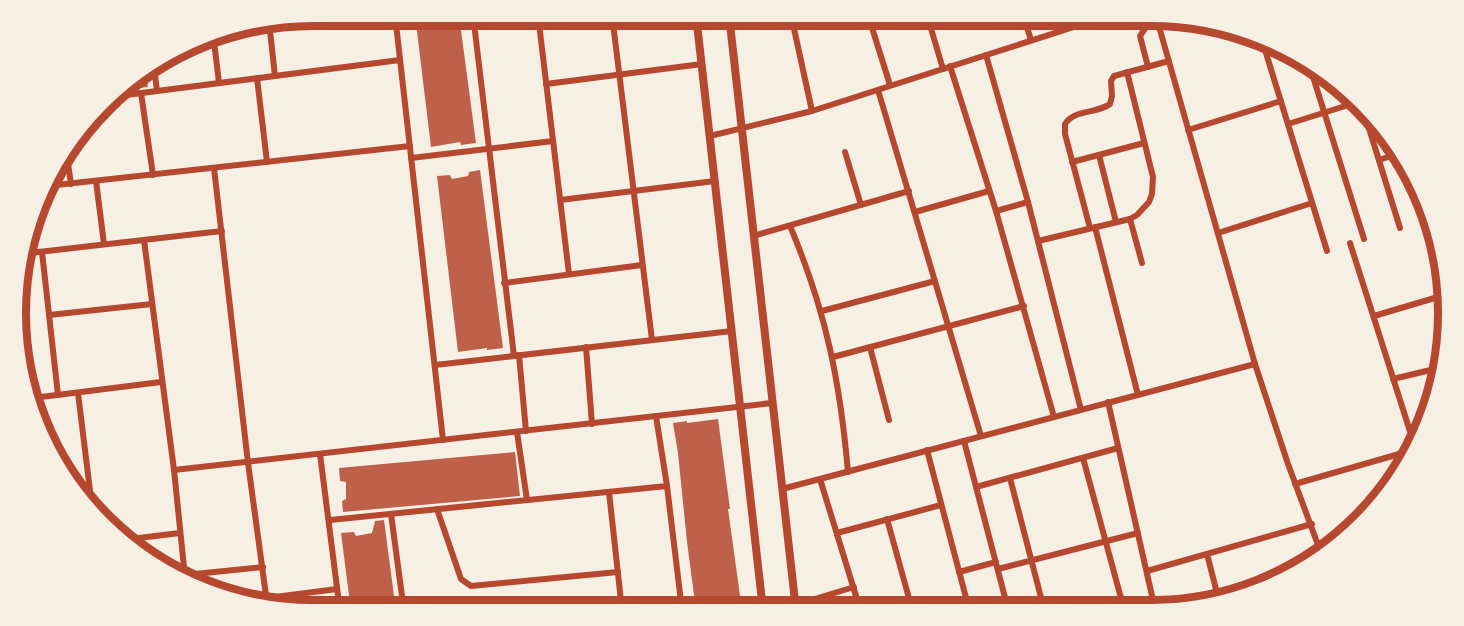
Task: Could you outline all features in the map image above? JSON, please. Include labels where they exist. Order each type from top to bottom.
[{"type":"street","points":[[396,26],[443,440]]},
{"type":"street","points":[[473,26],[504,283],[526,431]]},
{"type":"street","points":[[539,26],[569,274]]},
{"type":"street","points":[[613,26],[652,340]]},
{"type":"street","points":[[697,26],[762,600]]},
{"type":"street","points":[[730,26],[795,600]]},
{"type":"street","points":[[793,26],[812,111]]},
{"type":"street","points":[[871,26],[890,86]]},
{"type":"street","points":[[931,26],[996,211],[1054,417]]},
{"type":"street","points":[[1027,26],[1031,40]]},
{"type":"street","points":[[710,136],[812,111],[1076,26]]},
{"type":"street","points":[[1148,67],[1140,36],[1146,27],[1150,26]]},
{"type":"street","points":[[1159,26],[1255,364],[1295,484],[1318,544],[1325,542]]},
{"type":"street","points":[[270,29],[275,76]]},
{"type":"street","points":[[214,43],[219,83]]},
{"type":"street","points":[[1265,49],[1327,251]]},
{"type":"street","points":[[986,55],[1028,202],[1081,410]]},
{"type":"street","points":[[126,95],[400,60]]},
{"type":"street","points":[[1138,394],[1064,129],[1067,120],[1076,115],[1107,106],[1112,100],[1110,85],[1112,78],[1169,61]]},
{"type":"street","points":[[546,84],[702,64]]},
{"type":"street","points":[[1038,241],[1130,219],[1144,209],[1152,194],[1153,177],[1127,72]]},
{"type":"street","points":[[155,73],[157,91]]},
{"type":"street","points":[[1312,75],[1364,239]]},
{"type":"street","points":[[257,78],[267,162]]},
{"type":"street","points":[[878,90],[981,436]]},
{"type":"street","points":[[141,93],[153,175]]},
{"type":"street","points":[[1188,130],[1281,101]]},
{"type":"street","points":[[1288,124],[1349,105]]},
{"type":"street","points":[[1367,124],[1400,228]]},
{"type":"street","points":[[411,158],[553,141]]},
{"type":"street","points":[[1072,162],[1144,143]]},
{"type":"street","points":[[55,185],[410,146]]},
{"type":"street","points":[[845,152],[861,205]]},
{"type":"street","points":[[1099,155],[1116,222]]},
{"type":"street","points":[[1379,159],[1392,156]]},
{"type":"street","points":[[68,163],[71,184]]},
{"type":"street","points":[[214,168],[248,463],[266,597]]},
{"type":"street","points":[[96,181],[104,244]]},
{"type":"street","points":[[560,200],[715,181]]},
{"type":"street","points":[[753,236],[909,191]]},
{"type":"street","points":[[915,212],[989,191]]},
{"type":"street","points":[[996,211],[1028,202]]},
{"type":"street","points":[[1218,234],[1312,203]]},
{"type":"street","points":[[1130,219],[1142,263]]},
{"type":"street","points":[[790,226],[822,312],[833,357],[841,402],[848,472]]},
{"type":"street","points":[[32,253],[222,231]]},
{"type":"street","points":[[144,240],[174,470],[184,570]]},
{"type":"street","points":[[1350,243],[1411,437]]},
{"type":"street","points":[[42,252],[58,395]]},
{"type":"street","points":[[504,283],[642,265]]},
{"type":"street","points":[[822,312],[935,280]]},
{"type":"street","points":[[1374,316],[1438,297]]},
{"type":"street","points":[[49,315],[152,304]]},
{"type":"street","points":[[833,357],[1024,306]]},
{"type":"street","points":[[435,365],[732,330]]},
{"type":"street","points":[[586,347],[592,424]]},
{"type":"street","points":[[870,347],[889,420]]},
{"type":"street","points":[[782,489],[1255,364]]},
{"type":"street","points":[[1393,379],[1433,369]]},
{"type":"street","points":[[38,397],[161,382]]},
{"type":"street","points":[[78,393],[91,495]]},
{"type":"street","points":[[1108,402],[1153,600]]},
{"type":"street","points":[[174,470],[772,403]]},
{"type":"street","points":[[656,416],[681,600]]},
{"type":"street","points":[[517,432],[527,500]]},
{"type":"street","points":[[964,441],[1006,600]]},
{"type":"street","points":[[976,487],[1118,448]]},
{"type":"street","points":[[927,450],[967,600]]},
{"type":"street","points":[[1295,484],[1403,451]]},
{"type":"street","points":[[320,454],[338,600]]},
{"type":"street","points":[[1083,458],[1122,600]]},
{"type":"street","points":[[1010,478],[1042,600]]},
{"type":"street","points":[[820,479],[858,600]]},
{"type":"street","points":[[330,520],[667,486]]},
{"type":"street","points":[[609,492],[621,600]]},
{"type":"street","points":[[837,533],[941,505]]},
{"type":"street","points":[[437,509],[461,579],[471,586],[618,572]]},
{"type":"street","points":[[391,514],[403,600]]},
{"type":"street","points":[[887,519],[910,600]]},
{"type":"street","points":[[1147,572],[1312,524]]},
{"type":"street","points":[[959,572],[1031,560],[1138,532]]},
{"type":"street","points":[[135,538],[180,533]]},
{"type":"street","points":[[1207,554],[1217,593]]},
{"type":"street","points":[[194,575],[263,567]]},
{"type":"street","points":[[816,600],[854,587]]},
{"type":"street","points":[[282,599],[337,590]]},
{"type":"building","points":[[416,26],[460,26],[476,143],[461,145],[460,142],[431,147]]},
{"type":"building","points":[[147,78],[148,87],[133,89]]},
{"type":"building","points":[[480,170],[503,348],[458,352],[437,176],[450,175],[452,179],[468,176],[469,172]]},
{"type":"building","points":[[718,419],[741,600],[695,600],[673,423],[687,421],[687,423]]},
{"type":"building","points":[[515,452],[520,496],[343,512],[342,501],[346,499],[346,482],[340,481],[339,468]]},
{"type":"building","points":[[384,520],[395,600],[350,600],[341,533],[354,532],[356,536],[372,533],[375,521]]}]
